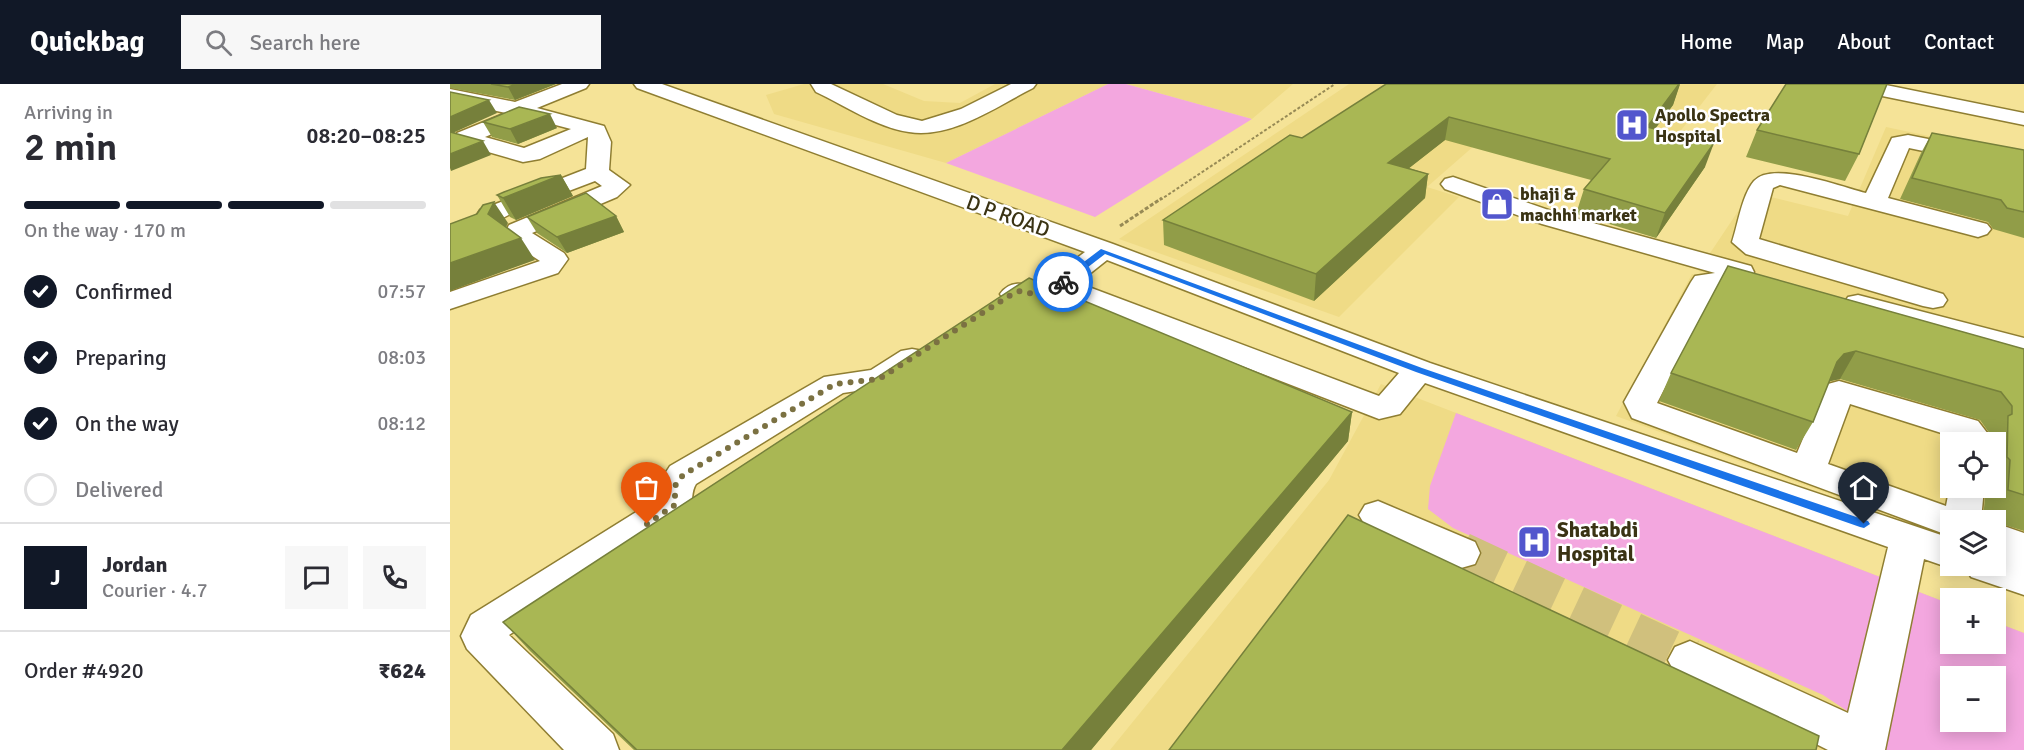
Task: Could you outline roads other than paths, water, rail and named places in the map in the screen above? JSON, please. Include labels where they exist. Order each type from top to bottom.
[{"type":"street","points":[[451,96],[473,84]]},
{"type":"street","points":[[579,84],[465,138],[524,154],[532,154],[592,128]]},
{"type":"street","name":"D P ROAD","points":[[644,84],[1097,248],[1419,370],[1940,550]]},
{"type":"street","points":[[821,84],[823,88],[908,126],[927,127],[944,122],[1026,84]]},
{"type":"street","points":[[1853,84],[2024,119]]},
{"type":"street","points":[[450,301],[549,267],[555,259],[517,235],[518,230],[609,192],[618,185],[602,178],[598,172],[600,142],[597,130],[521,110],[451,96]]},
{"type":"street","points":[[1874,202],[1900,143],[1908,141],[2024,165]]},
{"type":"street","points":[[450,240],[481,229],[489,215],[507,206],[598,172]]},
{"type":"street","points":[[1978,229],[1780,178],[1767,181],[1762,186],[1745,242],[1755,248],[2024,327]]},
{"type":"street","points":[[1453,184],[1551,219],[1795,292],[2024,347]]},
{"type":"street","points":[[991,308],[1020,291],[1043,296],[1059,285],[1097,248]]},
{"type":"street","points":[[1795,292],[1721,280],[1705,282],[1640,402],[1644,410],[1940,518]]},
{"type":"street","points":[[1059,285],[1379,408],[1388,406],[1419,370]]},
{"type":"street","points":[[1833,314],[2024,370]]},
{"type":"street","points":[[596,750],[490,645],[482,636],[486,628],[675,505],[675,486],[683,475],[835,384],[879,379],[935,343]]},
{"type":"street","points":[[1808,470],[1839,391],[1966,429],[1969,432]]},
{"type":"street","points":[[1378,515],[1461,553]]},
{"type":"street","points":[[1690,660],[1862,747],[1909,539]]},
{"type":"street","points":[[2006,542],[2024,549]]},
{"type":"street","points":[[2006,573],[2024,579]]},
{"type":"tunnel","points":[[1461,553],[1690,660]]},
{"type":"place","name":"Apollo Spectra Hospital","points":[[1632,125]]},
{"type":"place","name":"bhaji & machhi market","points":[[1497,204]]},
{"type":"place","name":"Shatabdi Hospital","points":[[1534,542]]}]
